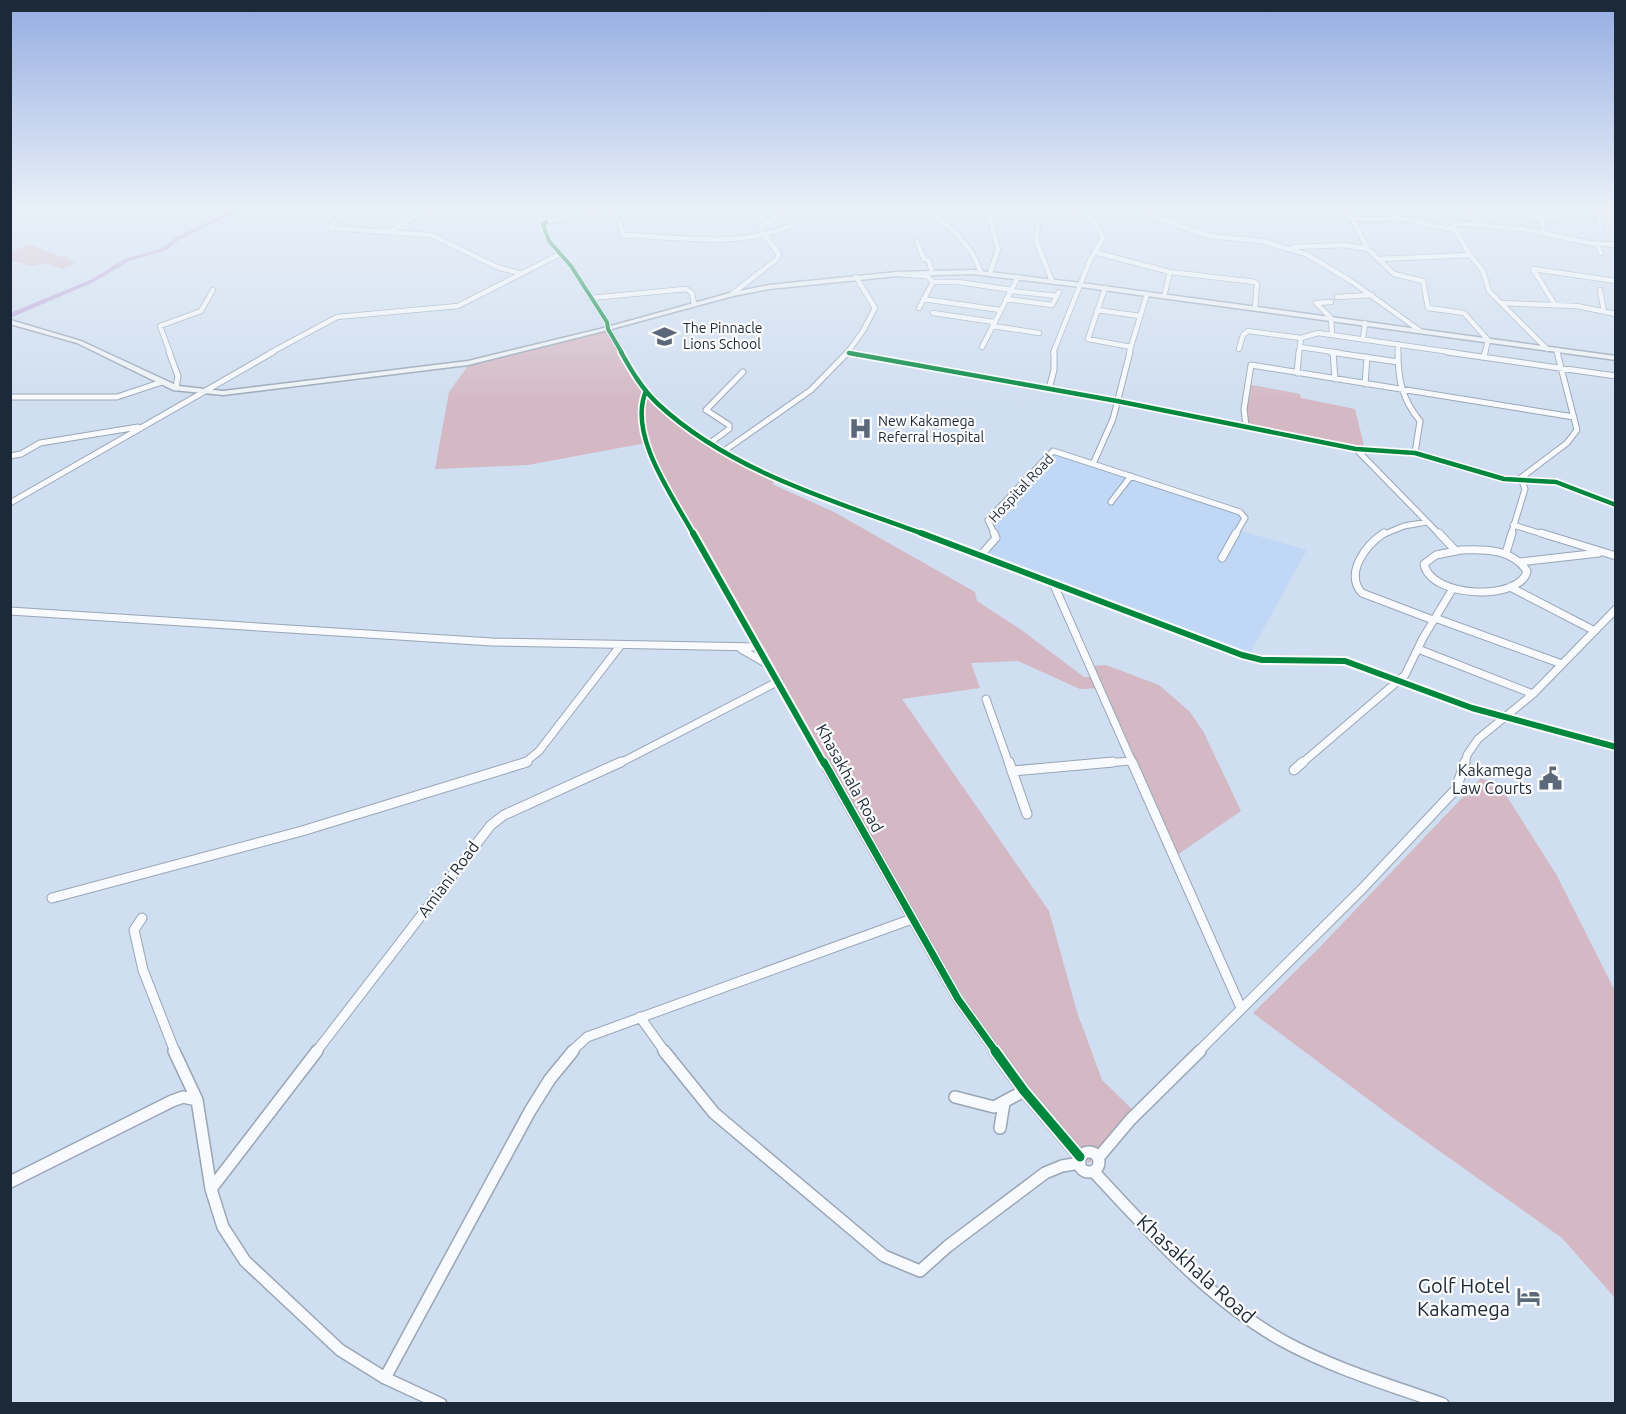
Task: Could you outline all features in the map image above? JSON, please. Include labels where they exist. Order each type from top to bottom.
[{"type":"main road","points":[[11,322],[79,342],[176,388],[204,393],[255,391],[440,368],[484,360],[608,329],[732,294],[802,282],[897,274]]},
{"type":"main road","points":[[997,274],[1616,358]]},
{"type":"street","points":[[10,503],[331,319],[458,306],[522,274]]},
{"type":"street","points":[[576,274],[607,322],[608,329],[646,391],[675,418],[710,443],[795,485],[1255,658],[1277,661],[1333,659],[1356,664],[1451,701],[1616,747]]},
{"type":"street","points":[[732,294],[758,274]]},
{"type":"street","points":[[897,274],[927,276],[933,282],[958,282],[1058,294],[1053,304],[1048,305],[1006,299]]},
{"type":"street","points":[[1049,274],[1052,281]]},
{"type":"street","points":[[1049,389],[1054,370],[1053,353],[1086,274]]},
{"type":"street","points":[[1164,296],[1170,274]]},
{"type":"street","points":[[1187,274],[1255,282],[1257,284],[1255,308]]},
{"type":"street","points":[[1340,274],[1419,330]]},
{"type":"street","points":[[1395,274],[1423,281],[1427,308],[1464,313],[1488,340],[1484,356]]},
{"type":"street","points":[[1484,274],[1487,288],[1547,349]]},
{"type":"street","points":[[1536,274],[1555,305]]},
{"type":"street","points":[[1567,274],[1616,281]]},
{"type":"street","points":[[724,451],[824,378],[849,353],[875,308],[856,277]]},
{"type":"street","points":[[982,347],[1018,277]]},
{"type":"street","points":[[919,308],[933,282]]},
{"type":"street","points":[[1105,288],[1088,339],[1131,346]]},
{"type":"street","points":[[591,298],[686,289],[692,293],[694,304]]},
{"type":"street","points":[[176,388],[178,376],[160,326],[201,311],[213,290]]},
{"type":"street","points":[[1600,290],[1604,312]]},
{"type":"street","points":[[1148,294],[1131,346],[1113,419],[1093,464],[1243,514],[1245,518],[1222,558]]},
{"type":"street","points":[[1337,297],[1372,295]]},
{"type":"street","points":[[923,299],[1000,310]]},
{"type":"street","points":[[1331,302],[1316,303],[1331,318],[1332,334]]},
{"type":"street","points":[[1501,303],[1555,305],[1616,314]]},
{"type":"street","points":[[1097,310],[1140,316]]},
{"type":"street","points":[[933,313],[1039,333]]},
{"type":"street","points":[[1363,339],[1365,323]]},
{"type":"street","points":[[1239,349],[1243,335],[1248,331],[1301,338],[1312,333],[1332,334],[1616,376]]},
{"type":"street","points":[[1297,372],[1301,338]]},
{"type":"street","points":[[1398,344],[1399,389],[1408,410],[1420,421],[1415,453]]},
{"type":"street","points":[[1300,346],[1398,362]]},
{"type":"street","points":[[1519,481],[1575,435],[1577,430],[1557,350]]},
{"type":"street","points":[[1332,351],[1335,379]]},
{"type":"street","points":[[849,353],[1117,401],[1356,449],[1415,453],[1491,476],[1519,481],[1556,482],[1616,505]]},
{"type":"street","points":[[1365,384],[1367,357]]},
{"type":"street","points":[[1245,426],[1244,408],[1249,366],[1574,417]]},
{"type":"street","points":[[710,443],[725,432],[729,425],[706,410],[743,372]]},
{"type":"street","points":[[10,397],[117,397],[162,382]]},
{"type":"street","name":"Khasakhala Road","points":[[646,391],[642,396],[641,406],[647,443],[654,464],[912,919],[977,1028],[1080,1160]]},
{"type":"street","points":[[10,456],[21,454],[40,443],[145,426]]},
{"type":"street","points":[[1356,449],[1456,551]]},
{"type":"street","name":"Hospital Road","points":[[980,556],[996,538],[988,520],[1053,451],[1093,464]]},
{"type":"street","points":[[1111,502],[1131,476]]},
{"type":"street","points":[[1506,553],[1525,489],[1519,481]]},
{"type":"street","points":[[1427,522],[1393,528],[1374,539],[1359,561],[1354,579],[1355,586],[1362,593],[1562,664]]},
{"type":"street","points":[[1513,525],[1616,556]]},
{"type":"street","points":[[1486,550],[1506,553],[1520,562],[1527,571],[1526,578],[1521,583],[1510,587],[1472,591],[1452,590],[1433,579],[1424,564],[1428,559],[1456,551],[1486,550]]},
{"type":"street","points":[[1520,562],[1604,552]]},
{"type":"street","points":[[1053,583],[1241,1008]]},
{"type":"street","points":[[1510,587],[1595,631]]},
{"type":"street","points":[[1293,770],[1341,732],[1405,675],[1452,590]]},
{"type":"street","points":[[1080,1160],[1084,1169],[1094,1172],[1099,1165],[1098,1158],[1131,1119],[1362,889],[1456,789],[1471,748],[1533,694],[1616,609]]},
{"type":"street","points":[[10,611],[492,642],[739,649],[758,647]]},
{"type":"street","points":[[52,898],[302,831],[526,763],[539,751],[620,646]]},
{"type":"street","points":[[739,649],[769,666]]},
{"type":"street","points":[[1418,649],[1533,694]]},
{"type":"street","name":"Amiani Road","points":[[211,1190],[491,825],[513,811],[610,768],[779,681]]},
{"type":"street","points":[[986,699],[1027,814]]},
{"type":"street","points":[[1012,771],[1130,761]]},
{"type":"street","points":[[142,918],[134,930],[143,970],[168,1037],[197,1100],[211,1190],[223,1227],[245,1261],[340,1350],[385,1378],[441,1404]]},
{"type":"street","points":[[385,1378],[472,1215],[550,1077],[569,1052],[586,1037],[912,919]]},
{"type":"street","points":[[640,1017],[669,1058],[714,1113],[847,1228],[884,1256],[920,1271],[948,1246],[1045,1173],[1080,1160],[1087,1152],[1098,1158]]},
{"type":"street","points":[[955,1097],[994,1107],[1024,1091]]},
{"type":"street","points":[[10,1182],[172,1101],[183,1097],[197,1100]]},
{"type":"street","points":[[1000,1128],[1004,1102]]},
{"type":"street","name":"Khasakhala Road","points":[[1094,1172],[1184,1264],[1225,1301],[1253,1322],[1312,1356],[1443,1404]]},
{"type":"shaded area","points":[[608,329],[644,391],[713,445],[779,478],[772,484],[834,512],[975,592],[977,601],[1020,629],[1084,677],[1094,677],[1089,666],[1106,665],[1159,685],[1190,712],[1203,731],[1241,811],[1177,855],[1103,688],[1080,689],[1018,661],[971,663],[980,688],[902,699],[1049,911],[1077,1012],[1102,1080],[1139,1116],[1089,1163],[1020,1082],[990,1039],[914,917],[830,772],[764,647],[736,608],[699,546],[646,443],[528,465],[435,469],[449,392],[469,364]]},
{"type":"shaded area","points":[[1247,384],[1300,394],[1301,398],[1355,409],[1365,450],[1246,426]]},
{"type":"shaded area","points":[[1053,451],[1238,512],[1244,517],[1238,530],[1307,550],[1248,657],[981,556],[995,540],[988,523]]},
{"type":"shaded area","points":[[1481,778],[1500,786],[1556,874],[1615,991],[1615,1298],[1562,1238],[1400,1123],[1253,1013],[1319,948]]},
{"type":"waterway","points":[[10,316],[104,274]]},
{"type":"cycle path","points":[[576,274],[607,322],[608,329],[630,368],[658,404],[687,428],[720,449],[792,485],[1242,655],[1262,660],[1345,661],[1472,708],[1616,747]]},
{"type":"cycle path","points":[[849,353],[1117,401],[1356,449],[1415,453],[1504,479],[1556,482],[1616,505]]},
{"type":"cycle path","points":[[646,391],[642,406],[643,416],[646,438],[654,464],[958,999],[1024,1091],[1080,1157]]},
{"type":"place","name":"The Pinnacle Lions School","points":[[665,336]]},
{"type":"place","name":"New Kakamega Referral Hospital","points":[[860,429]]},
{"type":"place","name":"Kakamega Law Courts","points":[[1550,779]]},
{"type":"place","name":"Golf Hotel Kakamega","points":[[1528,1297]]}]
